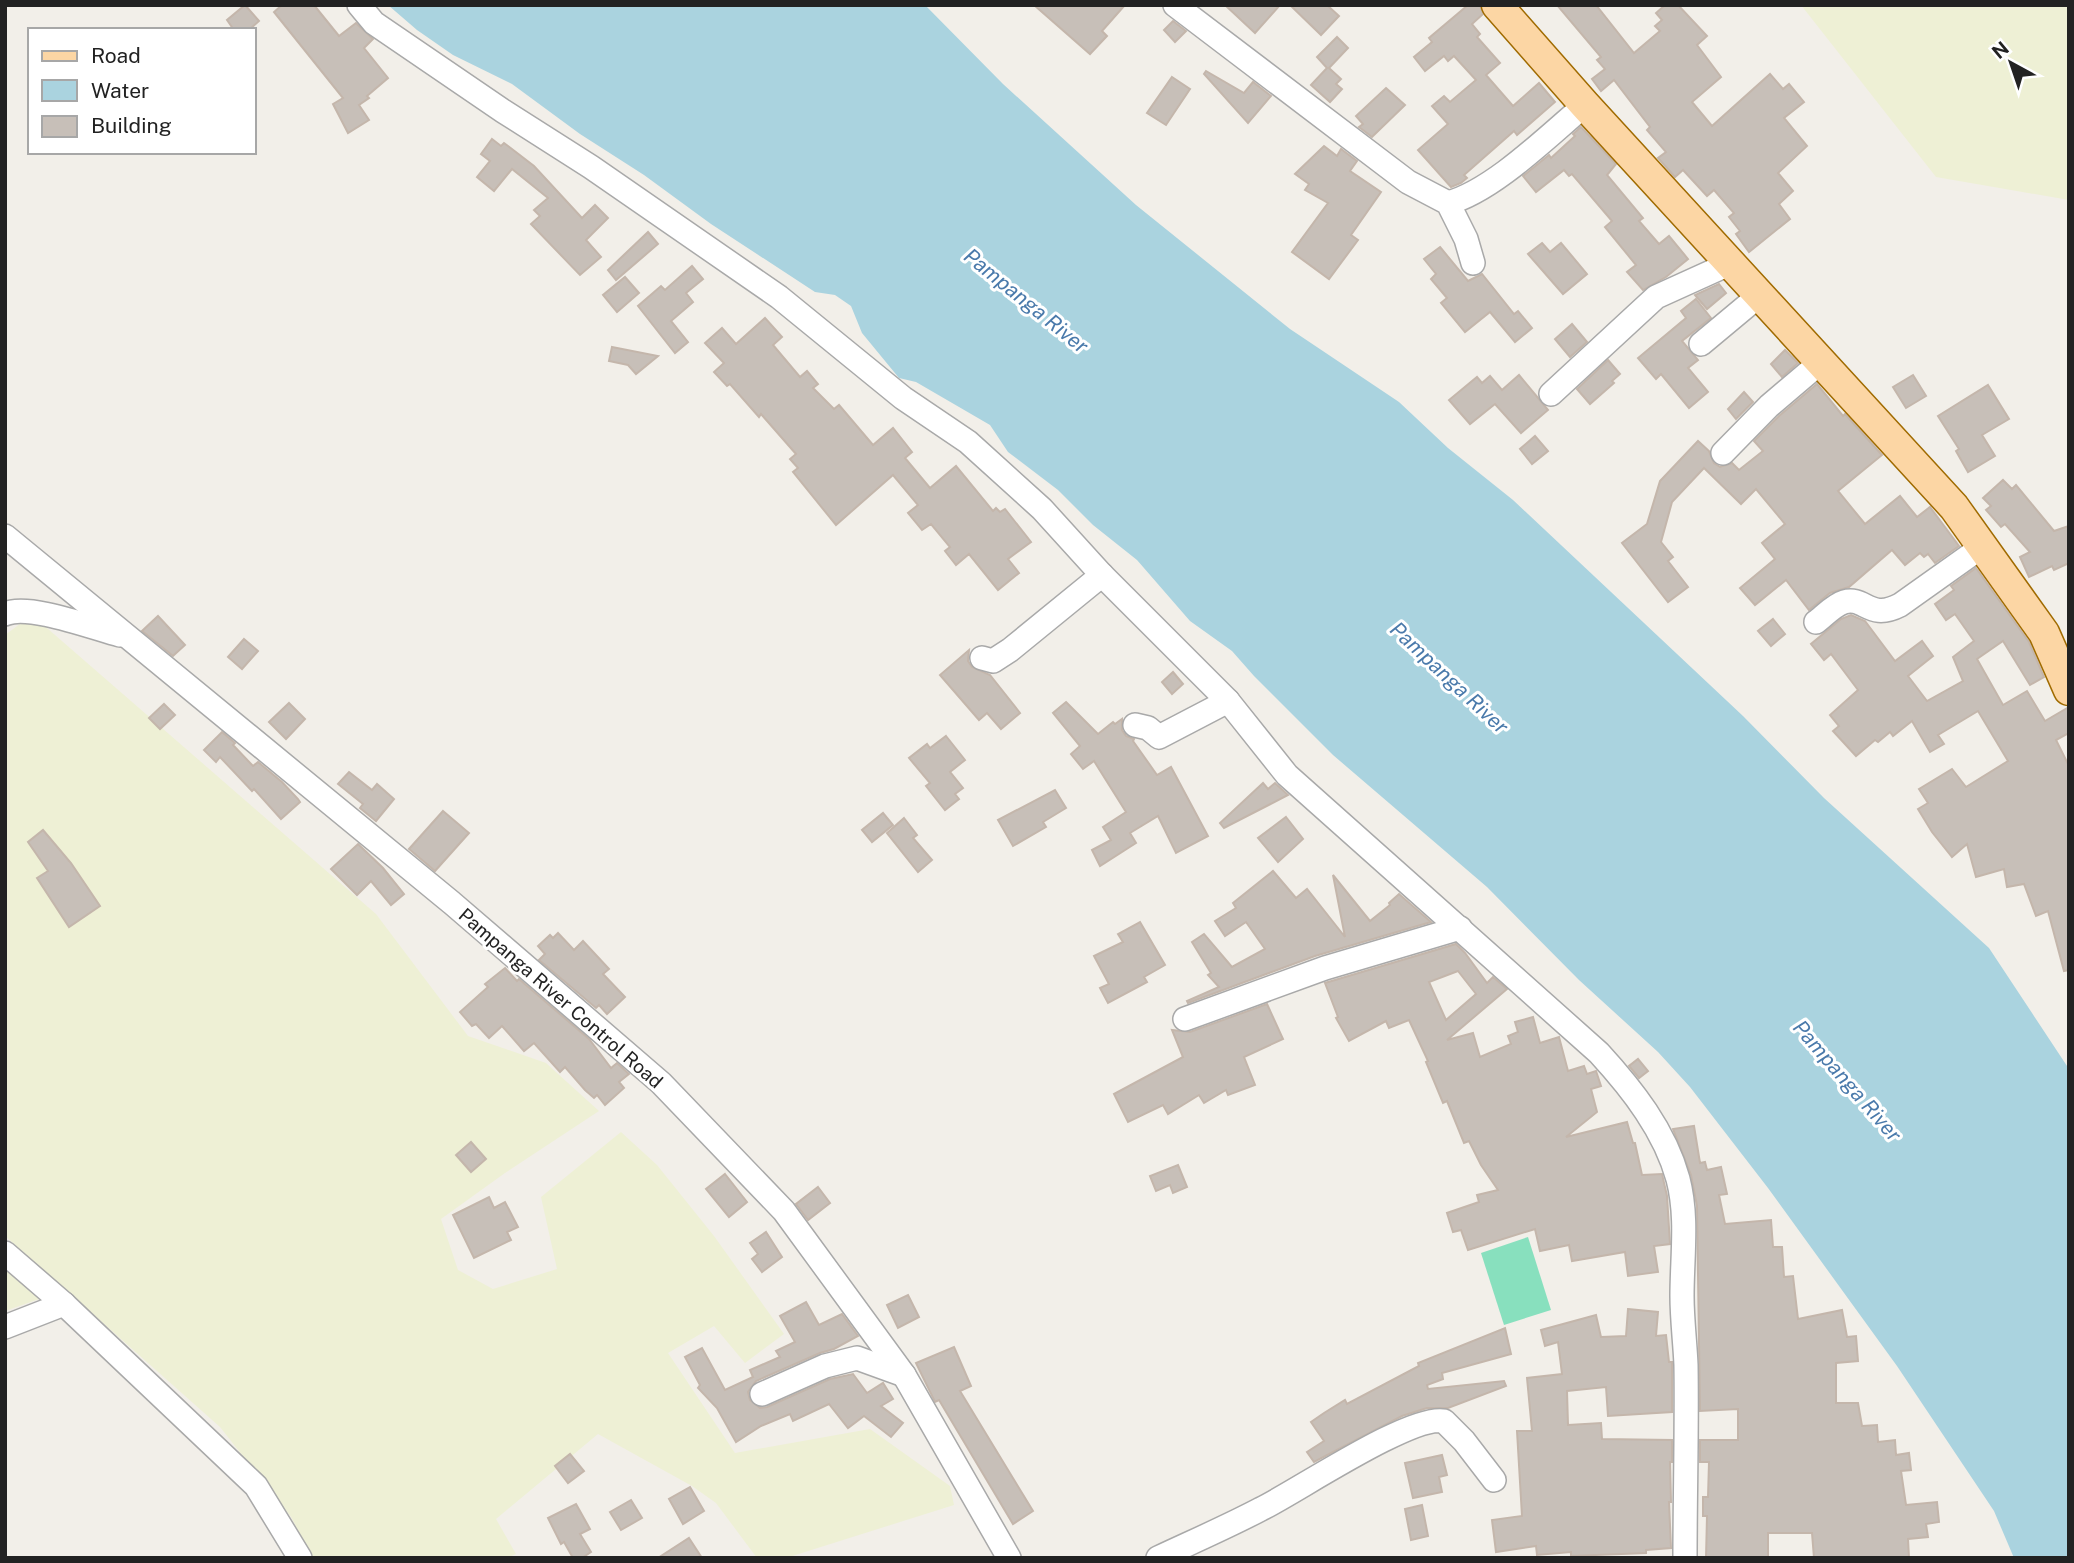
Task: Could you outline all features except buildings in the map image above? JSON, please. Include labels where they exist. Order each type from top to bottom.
[{"type":"main road","points":[[1497,5],[1585,105],[1954,507],[2044,633],[2069,690]]},
{"type":"street","points":[[359,5],[374,23],[591,167],[779,297],[904,398],[968,442],[1042,509],[1102,575],[1228,701],[1287,775],[1599,1053],[1622,1079],[1642,1105],[1667,1149],[1678,1179],[1684,1213],[1682,1299],[1686,1366],[1685,1558]]},
{"type":"street","points":[[1175,5],[1408,182],[1448,203],[1466,239],[1473,262]]},
{"type":"street","points":[[1448,203],[1464,199],[1492,181],[1585,105]]},
{"type":"street","points":[[1551,394],[1656,297],[1731,263]]},
{"type":"street","points":[[1701,344],[1760,294]]},
{"type":"street","points":[[1723,453],[1769,406],[1822,362]]},
{"type":"street","name":"Pampanga River Control Road","points":[[5,536],[452,903],[661,1083],[784,1211],[904,1375],[1009,1558]]},
{"type":"street","points":[[1816,622],[1848,601],[1877,611],[1887,611],[1900,605],[1983,546]]},
{"type":"street","points":[[982,658],[993,661],[1010,650],[1102,575]]},
{"type":"street","points":[[5,614],[30,610],[130,638]]},
{"type":"street","points":[[1135,725],[1149,728],[1159,737],[1228,701]]},
{"type":"street","points":[[1185,1019],[1325,968],[1460,928]]},
{"type":"street","points":[[5,1253],[64,1304],[257,1486],[300,1558]]},
{"type":"street","points":[[5,1327],[64,1304]]},
{"type":"street","points":[[762,1394],[825,1366],[857,1358],[904,1375]]},
{"type":"street","points":[[1158,1558],[1263,1508],[1335,1465],[1427,1421],[1444,1421],[1464,1441],[1493,1480]]},
{"type":"green space","points":[[1801,5],[2069,5],[2069,200],[1936,177]]},
{"type":"green space","points":[[32,615],[376,914],[468,1036],[546,1063],[599,1111],[441,1219],[458,1270],[493,1289],[557,1269],[541,1197],[621,1132],[657,1165],[714,1236],[784,1334],[745,1363],[714,1326],[668,1353],[735,1453],[870,1429],[950,1486],[954,1505],[786,1558],[757,1558],[716,1503],[692,1486],[598,1434],[496,1519],[516,1554],[507,1558],[313,1558],[291,1517],[220,1427],[5,1236],[5,635]]},
{"type":"green space","points":[[1528,1237],[1551,1310],[1504,1325],[1481,1253]]},
{"type":"green space","points":[[5,1264],[45,1297],[5,1311]]},
{"type":"water","name":"Pampanga River","points":[[388,5],[925,5],[1003,84],[1136,205],[1290,329],[1399,402],[1448,448],[1513,500],[1743,716],[1824,798],[1989,948],[2069,1069],[2069,1558],[2014,1558],[1994,1511],[1897,1366],[1768,1188],[1690,1087],[1658,1052],[1579,980],[1487,887],[1333,755],[1232,651],[1190,621],[1137,560],[1093,525],[1058,490],[1008,452],[990,425],[916,382],[899,378],[862,333],[851,306],[835,295],[815,292],[711,224],[512,84],[453,55],[417,30]]}]
